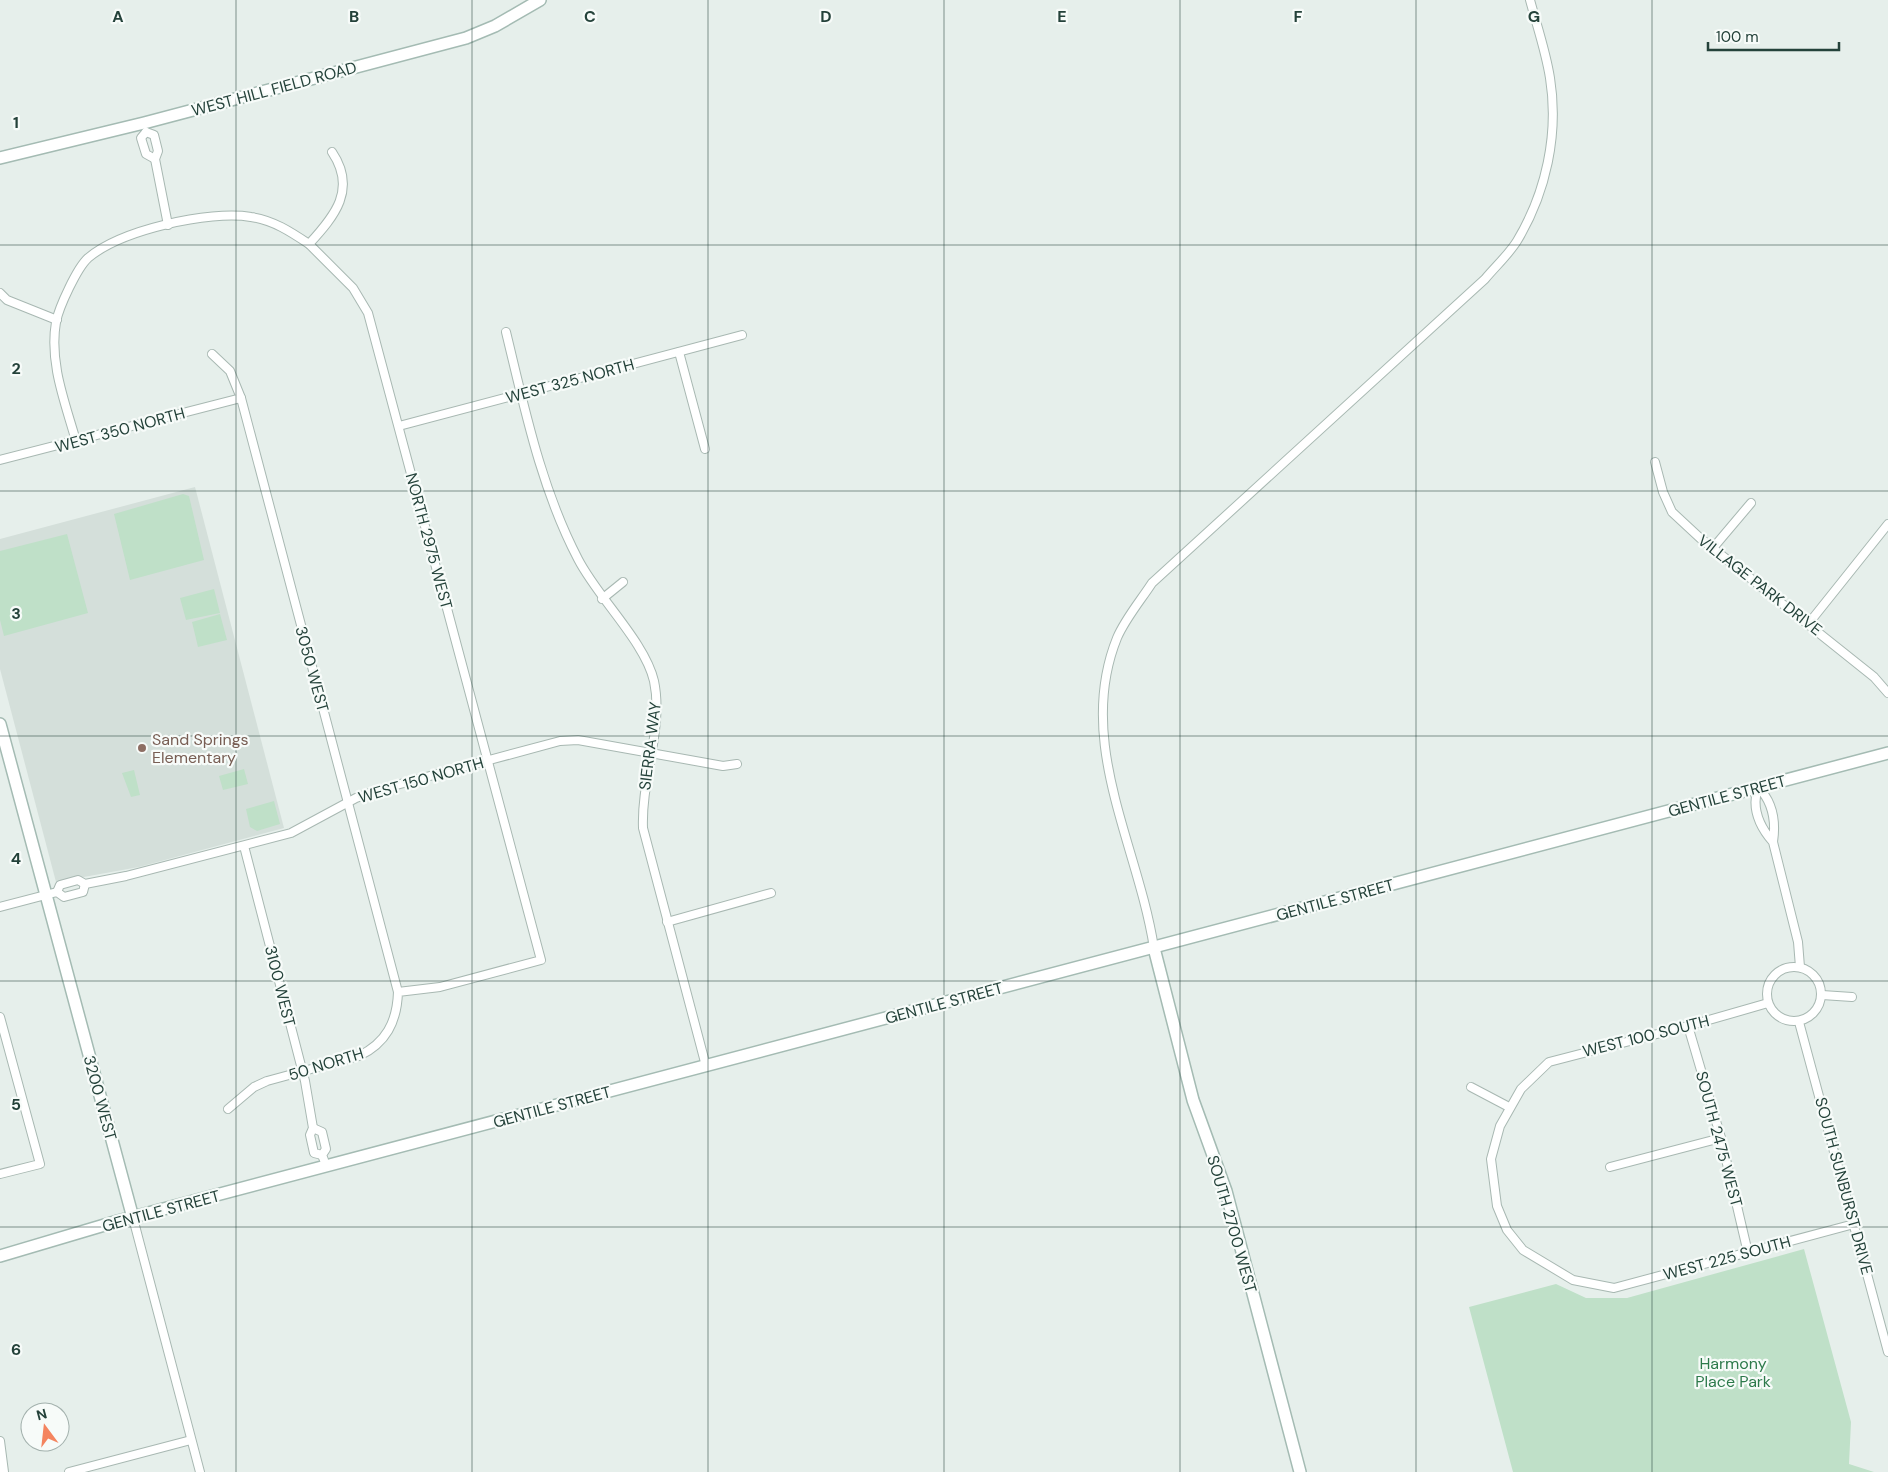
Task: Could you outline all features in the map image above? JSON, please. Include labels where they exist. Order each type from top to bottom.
[{"type":"main road","name":"WEST HILL FIELD ROAD","points":[[0,158],[145,128],[466,38],[495,26],[540,0]]},
{"type":"main road","name":"3200 WEST","points":[[0,724],[51,894],[133,1218]]},
{"type":"main road","name":"GENTILE STREET","points":[[0,1256],[324,1161],[706,1066],[1888,753]]},
{"type":"main road","name":"SOUTH 2700 WEST","points":[[1154,948],[1193,1100],[1226,1192],[1300,1472]]},
{"type":"street","points":[[1154,948],[1124,836],[1102,732],[1102,693],[1118,637],[1152,583],[1485,279],[1516,242],[1531,215],[1541,188],[1551,146],[1550,78],[1530,0]]},
{"type":"street","points":[[155,159],[146,154],[141,138],[145,128],[154,135],[158,151],[155,159],[168,225]]},
{"type":"street","points":[[309,244],[333,216],[342,197],[342,172],[332,152]]},
{"type":"street","name":"NORTH 2975 WEST","points":[[56,320],[78,271],[87,259],[105,246],[120,239],[168,225],[229,214],[253,217],[271,222],[309,244],[353,288],[364,306],[399,426],[541,960],[440,987],[398,992]]},
{"type":"street","points":[[0,293],[7,300],[56,320],[53,344],[54,364],[76,441]]},
{"type":"street","name":"SIERRA WAY","points":[[506,332],[550,498],[579,562],[602,599],[639,648],[653,678],[657,695],[656,719],[643,796],[643,828],[706,1066]]},
{"type":"street","name":"WEST 325 NORTH","points":[[399,426],[742,335]]},
{"type":"street","points":[[679,352],[705,449]]},
{"type":"street","name":"3050 WEST","points":[[212,354],[230,371],[241,398],[398,992]]},
{"type":"street","name":"WEST 350 NORTH","points":[[0,460],[241,398]]},
{"type":"street","name":"VILLAGE PARK DRIVE","points":[[1655,462],[1663,492],[1672,512],[1713,548],[1874,677],[1888,693]]},
{"type":"street","points":[[1713,548],[1751,504]]},
{"type":"street","points":[[1809,623],[1888,524]]},
{"type":"street","points":[[602,599],[624,582]]},
{"type":"street","name":"WEST 150 NORTH","points":[[51,894],[60,885],[78,880],[85,884],[291,833],[347,803],[378,790],[568,740],[723,766],[737,764]]},
{"type":"street","points":[[1773,842],[1762,829],[1753,800],[1758,787],[1767,797],[1776,826],[1773,842],[1798,942],[1800,967]]},
{"type":"street","name":"3100 WEST","points":[[244,846],[302,1072],[313,1128],[310,1135],[314,1153],[324,1161],[326,1149],[322,1132],[313,1128]]},
{"type":"street","name":"WEST 150 NORTH","points":[[0,907],[51,894],[64,897],[82,892],[85,884]]},
{"type":"street","points":[[667,922],[770,893]]},
{"type":"street","points":[[1800,967],[1814,974],[1818,980],[1822,995],[1815,1013],[1799,1022],[1783,1020],[1777,1016],[1768,1003],[1769,984],[1774,976],[1781,970],[1800,967]]},
{"type":"street","name":"50 NORTH","points":[[228,1109],[254,1087],[267,1081],[359,1056],[372,1050],[387,1034],[394,1022],[397,1011],[398,992]]},
{"type":"street","points":[[1822,995],[1852,997]]},
{"type":"street","name":"WEST 100 SOUTH","points":[[1509,1107],[1530,1080],[1549,1062],[1556,1059],[1688,1026],[1768,1003]]},
{"type":"street","points":[[0,1016],[40,1164],[0,1174]]},
{"type":"street","name":"SOUTH SUNBURST DRIVE","points":[[1799,1022],[1888,1352]]},
{"type":"street","name":"SOUTH 2475 WEST","points":[[1688,1026],[1721,1138],[1748,1253]]},
{"type":"street","points":[[1471,1087],[1509,1107]]},
{"type":"street","name":"WEST 225 SOUTH","points":[[1509,1107],[1500,1126],[1491,1159],[1497,1206],[1507,1230],[1523,1250],[1548,1267],[1573,1280],[1614,1288],[1854,1224]]},
{"type":"street","points":[[1610,1166],[1721,1138]]},
{"type":"street","name":"3200 WEST","points":[[133,1218],[200,1472]]},
{"type":"street","points":[[69,1472],[191,1440]]},
{"type":"street","points":[[0,1441],[4,1472]]},
{"type":"shaded area","name":"Sand Springs Elementary","points":[[195,487],[284,828],[139,867],[56,882],[0,669],[0,539]]},
{"type":"green space","points":[[183,494],[189,496],[204,560],[130,580],[114,514]]},
{"type":"green space","points":[[67,534],[88,613],[4,636],[0,620],[0,551]]},
{"type":"green space","points":[[214,589],[220,613],[186,620],[180,598]]},
{"type":"green space","points":[[220,614],[227,640],[198,647],[192,622]]},
{"type":"green space","points":[[244,769],[248,784],[223,790],[219,776]]},
{"type":"green space","points":[[134,770],[140,795],[131,797],[122,773]]},
{"type":"green space","points":[[274,801],[280,824],[257,831],[250,827],[246,809]]},
{"type":"green space","name":"Harmony Place Park","points":[[1804,1249],[1851,1422],[1849,1464],[1874,1472],[1513,1472],[1469,1307],[1556,1284],[1586,1298],[1627,1298]]},
{"type":"place","name":"Sand Springs Elementary","points":[[142,748]]}]
